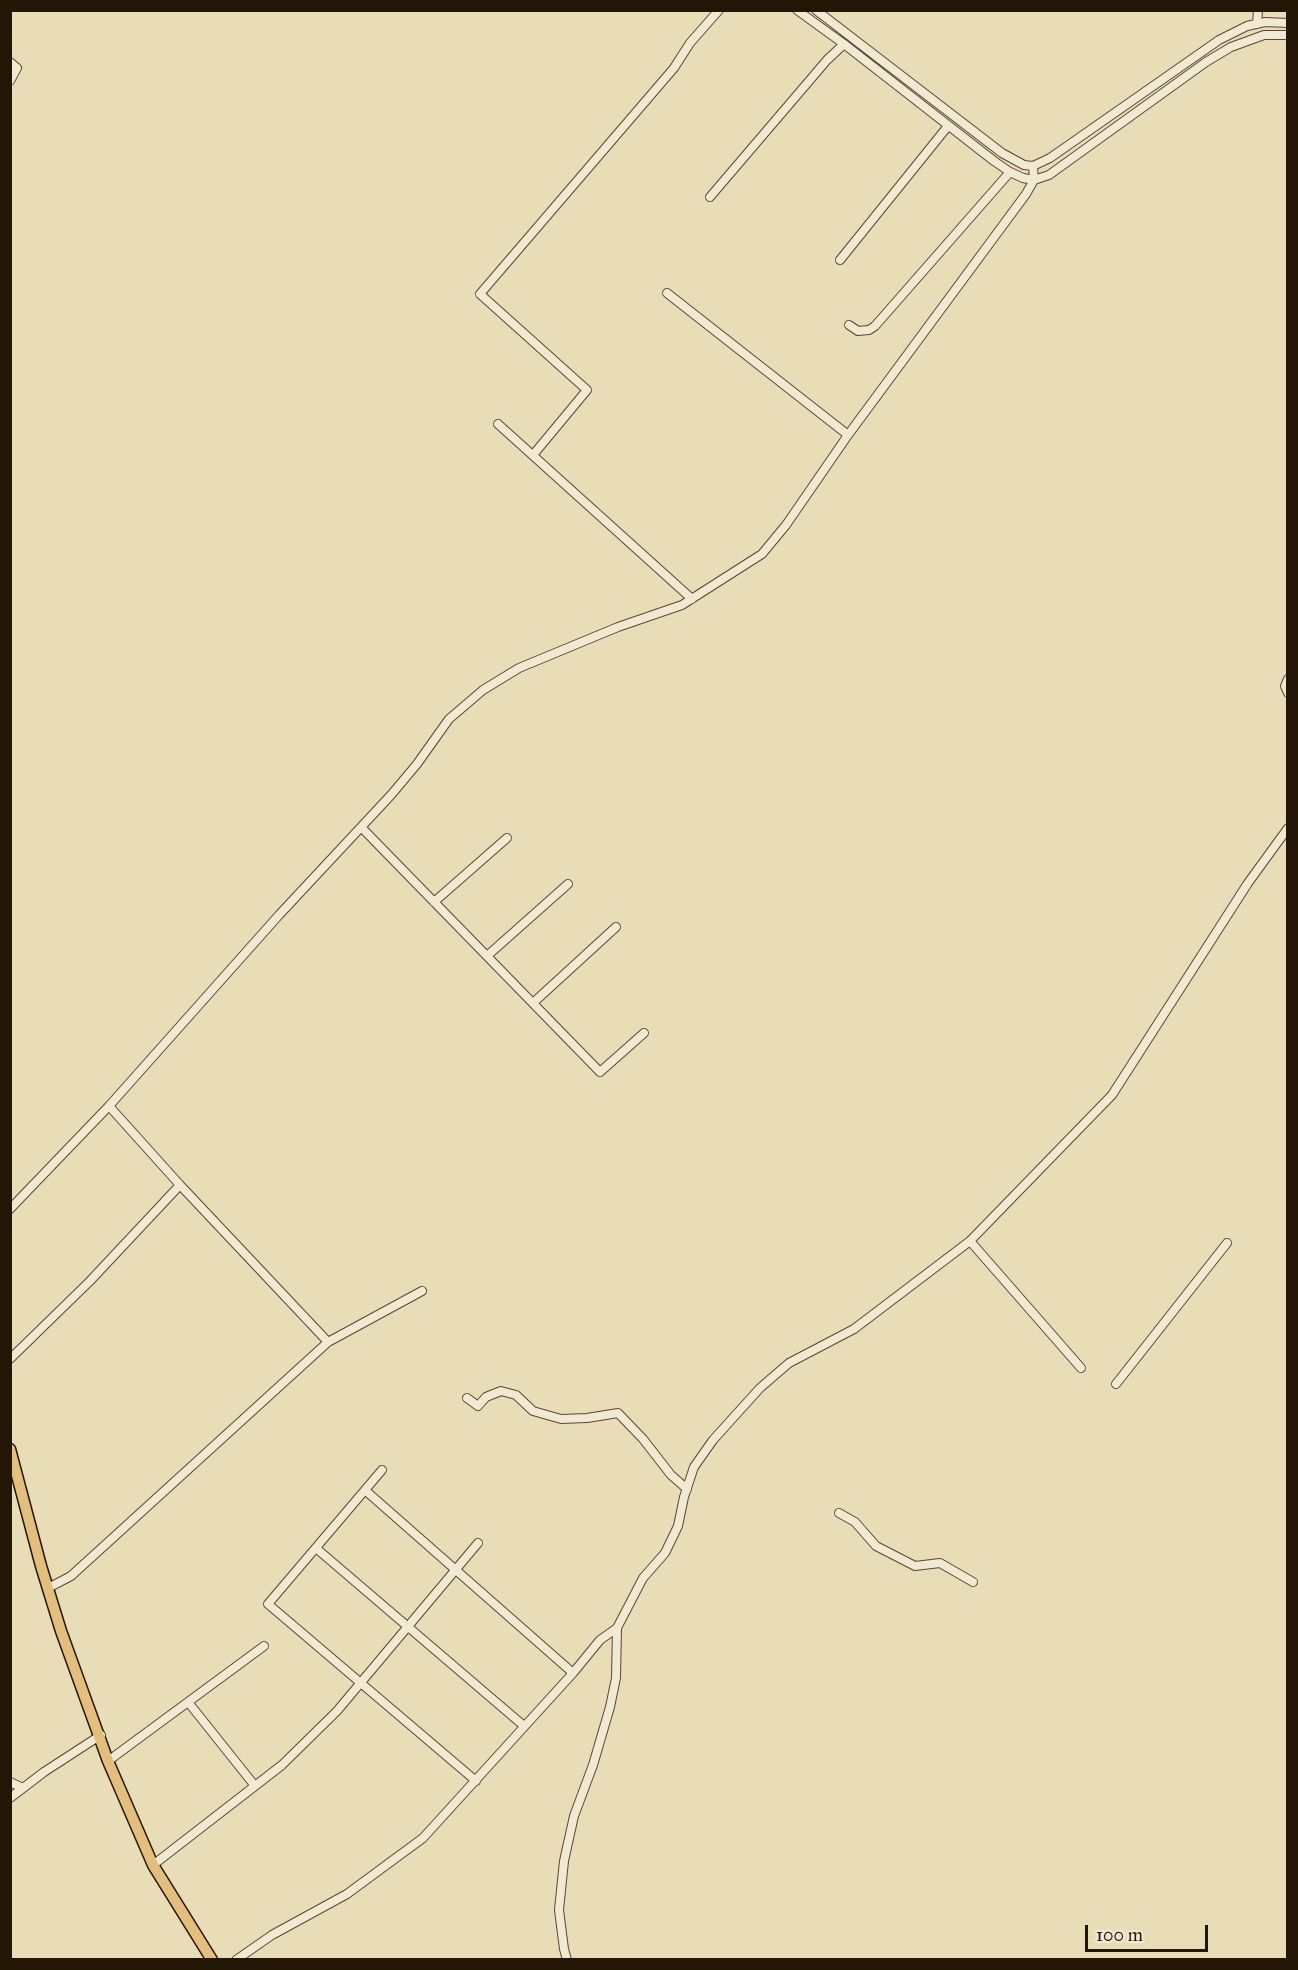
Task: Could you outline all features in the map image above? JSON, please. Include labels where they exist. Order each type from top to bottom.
[{"type":"main road","points":[[10,1449],[61,1630],[101,1736],[108,1761],[153,1865],[212,1959]]},
{"type":"street","points":[[532,455],[587,390],[480,294],[674,68],[690,43],[719,10]]},
{"type":"street","points":[[797,10],[1010,172],[1034,180],[1049,175],[1206,62],[1232,47],[1264,35],[1287,35]]},
{"type":"street","points":[[816,10],[1002,153],[1024,165],[1033,166],[1050,158],[1219,40],[1247,26],[1287,23]]},
{"type":"street","points":[[1257,24],[1258,10]]},
{"type":"street","points":[[710,197],[819,69],[844,44]]},
{"type":"street","points":[[10,62],[17,68],[10,81]]},
{"type":"street","points":[[840,260],[948,126]]},
{"type":"street","points":[[10,1209],[109,1106],[279,915],[361,827],[417,764],[449,719],[483,690],[519,668],[618,627],[682,605],[762,554],[786,525],[848,435],[1026,194],[1034,180],[1033,166]]},
{"type":"street","points":[[849,325],[858,331],[869,330],[875,326],[1010,172]]},
{"type":"street","points":[[667,293],[848,435]]},
{"type":"street","points":[[498,424],[692,599]]},
{"type":"street","points":[[1287,679],[1285,686],[1287,693]]},
{"type":"street","points":[[361,827],[600,1072],[644,1033]]},
{"type":"street","points":[[567,1959],[559,1910],[564,1861],[574,1816],[593,1765],[610,1707],[616,1678],[617,1628],[643,1578],[665,1553],[678,1526],[694,1467],[713,1440],[760,1388],[789,1363],[854,1329],[970,1241],[1112,1095],[1248,883],[1287,828]]},
{"type":"street","points":[[434,902],[507,838]]},
{"type":"street","points":[[487,956],[568,884]]},
{"type":"street","points":[[533,1003],[616,927]]},
{"type":"street","points":[[109,1106],[328,1342]]},
{"type":"street","points":[[10,1359],[90,1281],[180,1185]]},
{"type":"street","points":[[970,1241],[1081,1368]]},
{"type":"street","points":[[1116,1384],[1227,1243]]},
{"type":"street","points":[[48,1588],[71,1576],[328,1342],[422,1290]]},
{"type":"street","points":[[467,1398],[478,1406],[486,1397],[501,1390],[516,1395],[533,1411],[561,1419],[618,1413],[643,1439],[671,1475],[687,1489]]},
{"type":"street","points":[[382,1470],[268,1604],[476,1781]]},
{"type":"street","points":[[366,1491],[573,1673]]},
{"type":"street","points":[[839,1513],[855,1522],[876,1546],[905,1561],[915,1566],[940,1563],[973,1582]]},
{"type":"street","points":[[153,1865],[290,1758],[337,1711],[478,1543]]},
{"type":"street","points":[[317,1549],[524,1726]]},
{"type":"street","points":[[236,1959],[272,1935],[347,1894],[423,1838],[573,1673],[600,1640],[617,1628]]},
{"type":"street","points":[[108,1761],[264,1646]]},
{"type":"street","points":[[188,1702],[255,1786]]},
{"type":"street","points":[[10,1798],[101,1736]]},
{"type":"street","points":[[10,1782],[23,1788]]}]
